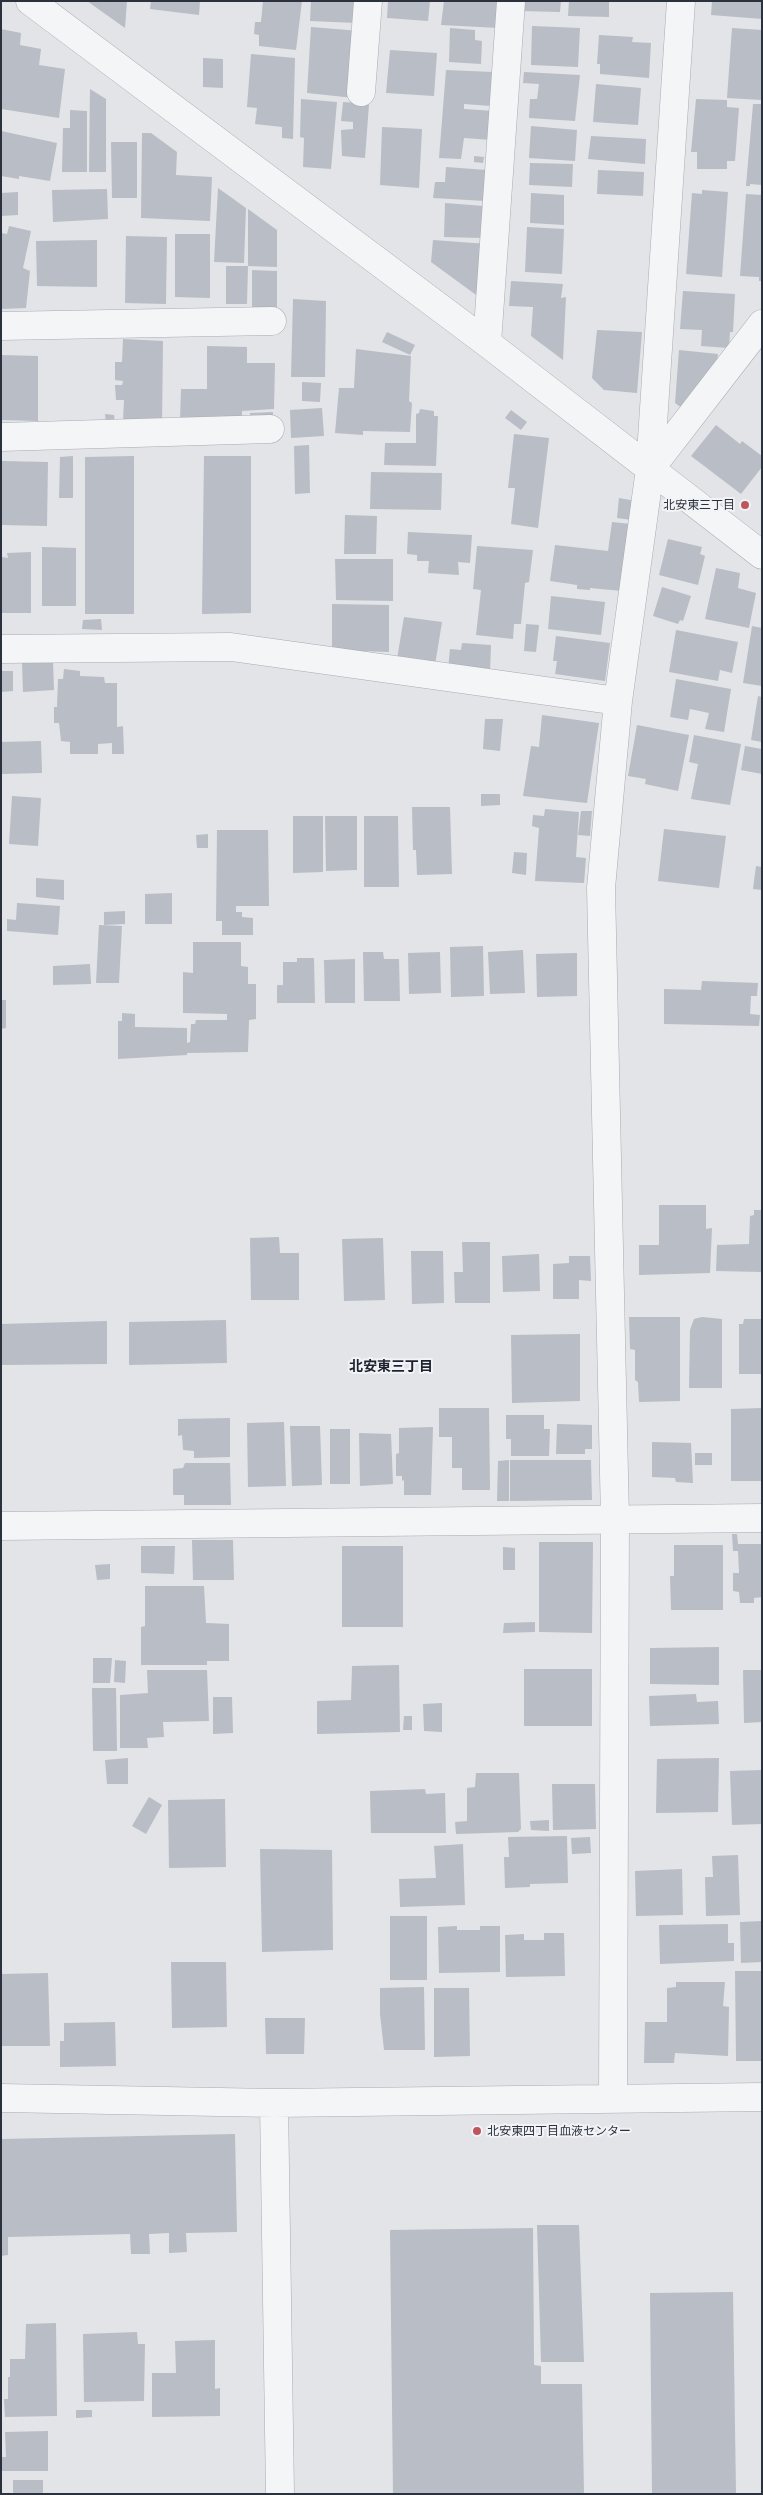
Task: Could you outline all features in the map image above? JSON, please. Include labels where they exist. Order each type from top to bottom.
[{"type":"street","points":[[30,1],[487,343],[762,555]]},
{"type":"street","points":[[361,92],[368,1]]},
{"type":"street","points":[[487,343],[511,1]]},
{"type":"street","points":[[613,2098],[615,1519],[601,888],[618,701],[650,469],[681,1]]},
{"type":"street","points":[[1,326],[272,321]]},
{"type":"street","points":[[650,469],[762,324]]},
{"type":"street","points":[[1,437],[270,429]]},
{"type":"street","points":[[1,649],[232,647],[618,701]]},
{"type":"street","points":[[1,1526],[762,1518]]},
{"type":"street","points":[[1,2098],[274,2104],[762,2097]]},
{"type":"street","points":[[274,2104],[280,2494]]},
{"type":"building","points":[[87,1],[127,1],[125,28]]},
{"type":"building","points":[[151,1],[200,1],[199,15],[150,9]]},
{"type":"building","points":[[263,1],[302,1],[296,50],[259,46],[259,35],[254,34],[255,22],[261,22]]},
{"type":"building","points":[[311,1],[358,1],[356,23],[310,21]]},
{"type":"building","points":[[388,1],[430,1],[428,21],[387,18]]},
{"type":"building","points":[[444,1],[501,1],[499,28],[441,25]]},
{"type":"building","points":[[521,1],[561,1],[560,12],[520,11]]},
{"type":"building","points":[[569,1],[609,1],[609,17],[568,16]]},
{"type":"building","points":[[712,1],[762,1],[762,19],[711,15]]},
{"type":"building","points":[[532,26],[580,28],[578,67],[531,65]]},
{"type":"building","points":[[311,27],[360,31],[354,98],[307,93]]},
{"type":"building","points":[[450,28],[475,30],[475,40],[482,41],[481,64],[449,62]]},
{"type":"building","points":[[732,28],[762,30],[762,100],[727,98]]},
{"type":"building","points":[[1,29],[21,33],[20,45],[41,49],[39,65],[65,69],[59,118],[1,109]]},
{"type":"building","points":[[599,35],[633,37],[632,42],[651,43],[649,78],[600,74],[600,64],[597,64]]},
{"type":"building","points":[[390,50],[437,53],[434,96],[386,93]]},
{"type":"building","points":[[251,54],[295,58],[293,139],[282,138],[282,127],[255,124],[257,108],[247,107]]},
{"type":"building","points":[[203,58],[223,59],[223,88],[203,87]]},
{"type":"building","points":[[446,70],[493,72],[491,106],[464,104],[464,109],[494,111],[492,140],[464,138],[461,159],[439,158]]},
{"type":"building","points":[[524,72],[580,75],[575,121],[529,118],[530,99],[537,99],[539,84],[523,83]]},
{"type":"building","points":[[596,84],[641,88],[638,125],[593,122]]},
{"type":"building","points":[[90,89],[106,99],[106,172],[89,172]]},
{"type":"building","points":[[301,99],[337,102],[331,169],[303,167],[304,138],[300,137]]},
{"type":"building","points":[[696,99],[727,100],[727,107],[739,108],[735,161],[727,161],[727,169],[697,169],[697,152],[691,152]]},
{"type":"building","points":[[343,102],[369,104],[365,158],[342,156],[341,130],[353,129],[353,122],[341,121]]},
{"type":"building","points":[[753,104],[762,104],[762,185],[750,184],[750,186],[746,186]]},
{"type":"building","points":[[70,110],[87,111],[87,172],[62,172],[63,128],[70,128]]},
{"type":"building","points":[[531,126],[577,130],[575,161],[529,158]]},
{"type":"building","points":[[382,127],[422,129],[419,188],[380,185]]},
{"type":"building","points":[[1,131],[57,143],[50,181],[19,176],[19,179],[1,176]]},
{"type":"building","points":[[142,133],[151,133],[177,152],[176,175],[212,177],[210,221],[141,218]]},
{"type":"building","points":[[591,136],[646,139],[645,164],[588,159]]},
{"type":"building","points":[[111,142],[137,142],[137,198],[112,198]]},
{"type":"building","points":[[474,156],[484,157],[483,163],[474,162]]},
{"type":"building","points":[[530,163],[573,164],[572,187],[529,185]]},
{"type":"building","points":[[446,167],[487,170],[485,201],[433,198],[435,182],[445,182]]},
{"type":"building","points":[[598,170],[644,172],[643,196],[597,194]]},
{"type":"building","points":[[218,188],[246,208],[244,263],[214,262]]},
{"type":"building","points":[[107,189],[108,219],[53,222],[52,190]]},
{"type":"building","points":[[702,190],[728,192],[722,277],[686,274],[692,193],[702,194]]},
{"type":"building","points":[[18,192],[18,215],[1,216],[1,193]]},
{"type":"building","points":[[531,193],[564,195],[564,225],[530,223]]},
{"type":"building","points":[[746,194],[762,195],[762,281],[759,281],[759,277],[740,276]]},
{"type":"building","points":[[445,203],[484,206],[482,238],[444,237]]},
{"type":"building","points":[[248,209],[277,230],[277,267],[248,266]]},
{"type":"building","points":[[9,226],[31,231],[23,268],[30,271],[26,308],[1,309],[1,233],[7,234]]},
{"type":"building","points":[[527,227],[564,229],[562,274],[525,272]]},
{"type":"building","points":[[175,234],[210,234],[210,298],[175,297]]},
{"type":"building","points":[[126,236],[167,237],[166,304],[125,303]]},
{"type":"building","points":[[97,240],[97,287],[37,286],[36,241]]},
{"type":"building","points":[[433,240],[487,244],[483,300],[431,262]]},
{"type":"building","points":[[226,266],[248,266],[247,304],[226,304]]},
{"type":"building","points":[[252,270],[277,271],[277,313],[252,312]]},
{"type":"building","points":[[511,281],[563,284],[561,298],[566,297],[563,360],[531,336],[533,307],[509,306]]},
{"type":"building","points":[[683,291],[735,294],[733,332],[730,332],[729,348],[701,346],[702,330],[680,329]]},
{"type":"building","points":[[293,299],[326,301],[325,377],[291,377]]},
{"type":"building","points":[[597,330],[642,332],[637,393],[604,390],[592,378]]},
{"type":"building","points":[[387,332],[415,345],[410,355],[382,342]]},
{"type":"building","points":[[123,339],[163,341],[162,423],[123,421],[124,400],[116,400],[115,385],[122,385],[123,381],[115,380],[115,362],[122,362]]},
{"type":"building","points":[[207,346],[247,347],[247,363],[275,363],[274,409],[242,411],[242,421],[180,421],[181,389],[207,389]]},
{"type":"building","points":[[356,349],[411,356],[409,401],[412,403],[410,432],[363,431],[363,435],[335,433],[339,388],[354,388]]},
{"type":"building","points":[[679,350],[718,354],[717,362],[682,408],[675,403]]},
{"type":"building","points":[[1,355],[38,356],[38,421],[1,420]]},
{"type":"building","points":[[302,382],[321,383],[320,402],[302,401]]},
{"type":"building","points":[[322,408],[324,436],[291,438],[290,410]]},
{"type":"building","points":[[420,409],[434,411],[434,416],[438,416],[436,466],[384,465],[385,443],[416,443],[416,414],[419,413]]},
{"type":"building","points":[[511,410],[527,422],[521,430],[505,418]]},
{"type":"building","points":[[273,412],[273,423],[250,423],[250,413]]},
{"type":"building","points":[[105,414],[114,415],[115,424],[106,423]]},
{"type":"building","points":[[716,425],[740,444],[742,441],[762,456],[762,467],[741,494],[691,456]]},
{"type":"building","points":[[514,434],[549,438],[538,528],[511,524],[515,488],[508,488]]},
{"type":"building","points":[[309,445],[310,493],[295,494],[294,446]]},
{"type":"building","points":[[73,456],[73,498],[59,498],[60,457]]},
{"type":"building","points":[[134,456],[134,614],[85,614],[85,457]]},
{"type":"building","points":[[204,456],[251,456],[251,613],[202,614]]},
{"type":"building","points":[[1,461],[48,462],[47,526],[1,525]]},
{"type":"building","points":[[371,472],[442,473],[441,510],[370,509]]},
{"type":"building","points":[[619,498],[636,501],[632,520],[617,518]]},
{"type":"building","points":[[345,515],[377,516],[376,554],[344,554]]},
{"type":"building","points":[[612,522],[631,524],[622,591],[590,588],[590,590],[577,589],[577,585],[550,581],[555,545],[608,551]]},
{"type":"building","points":[[408,532],[472,535],[470,563],[458,562],[459,575],[428,573],[429,561],[417,561],[417,555],[407,554]]},
{"type":"building","points":[[668,539],[702,547],[700,554],[705,556],[698,585],[659,575]]},
{"type":"building","points":[[477,546],[533,550],[529,582],[525,583],[521,624],[514,624],[513,639],[476,635],[481,590],[473,589]]},
{"type":"building","points":[[42,547],[76,548],[76,606],[42,606]]},
{"type":"building","points":[[31,552],[31,613],[2,613],[2,557],[8,558],[7,553]]},
{"type":"building","points":[[335,559],[393,559],[393,601],[336,600]]},
{"type":"building","points":[[716,568],[740,573],[738,588],[756,593],[749,628],[705,619]]},
{"type":"building","points":[[662,587],[691,596],[683,621],[680,620],[678,624],[653,616]]},
{"type":"building","points":[[551,596],[605,602],[601,635],[548,629]]},
{"type":"building","points":[[332,604],[389,605],[389,652],[332,650]]},
{"type":"building","points":[[404,617],[442,622],[435,665],[397,659]]},
{"type":"building","points":[[101,619],[102,630],[82,629],[83,620]]},
{"type":"building","points":[[526,624],[539,625],[536,652],[524,651]]},
{"type":"building","points":[[752,626],[762,628],[762,686],[743,683]]},
{"type":"building","points":[[676,630],[738,642],[732,673],[720,670],[718,681],[669,672]]},
{"type":"building","points":[[556,636],[610,643],[605,681],[555,674],[557,661],[553,661]]},
{"type":"building","points":[[462,643],[491,645],[490,672],[448,669],[450,649],[461,650]]},
{"type":"building","points":[[22,662],[53,662],[54,690],[23,692]]},
{"type":"building","points":[[64,669],[80,671],[80,676],[104,677],[105,683],[117,683],[117,727],[123,726],[124,754],[112,754],[112,743],[98,744],[98,754],[70,754],[70,742],[61,741],[59,723],[54,723],[54,707],[57,707],[58,679],[63,679]]},
{"type":"building","points":[[1,671],[13,671],[13,691],[1,692]]},
{"type":"building","points":[[676,679],[731,689],[724,732],[705,729],[709,713],[690,709],[688,720],[670,717]]},
{"type":"building","points":[[758,696],[762,697],[762,742],[751,740]]},
{"type":"building","points":[[542,715],[599,723],[587,803],[523,796],[531,746],[539,747]]},
{"type":"building","points":[[485,719],[503,719],[500,751],[483,749]]},
{"type":"building","points":[[637,725],[689,735],[678,791],[645,784],[646,779],[628,776]]},
{"type":"building","points":[[694,735],[741,744],[730,805],[691,799],[698,764],[689,762]]},
{"type":"building","points":[[41,741],[42,773],[1,774],[1,742]]},
{"type":"building","points":[[745,746],[762,749],[762,774],[741,770]]},
{"type":"building","points":[[481,794],[500,794],[500,805],[481,806]]},
{"type":"building","points":[[12,796],[41,798],[38,846],[9,844]]},
{"type":"building","points":[[412,807],[450,807],[452,874],[417,875],[416,850],[413,850]]},
{"type":"building","points":[[545,809],[579,812],[576,857],[586,858],[584,883],[535,881],[539,828],[532,826],[533,815],[544,816]]},
{"type":"building","points":[[581,811],[592,811],[590,836],[578,835]]},
{"type":"building","points":[[293,816],[323,816],[323,872],[293,873]]},
{"type":"building","points":[[325,816],[357,816],[357,870],[326,871]]},
{"type":"building","points":[[364,816],[398,816],[399,887],[364,887]]},
{"type":"building","points":[[664,829],[726,836],[719,888],[658,881]]},
{"type":"building","points":[[217,830],[268,830],[269,906],[236,906],[236,912],[242,912],[242,917],[253,918],[253,935],[222,935],[222,921],[216,921]]},
{"type":"building","points":[[208,834],[208,848],[197,848],[196,835]]},
{"type":"building","points":[[514,852],[527,853],[526,875],[512,873]]},
{"type":"building","points":[[756,866],[762,867],[762,890],[753,889]]},
{"type":"building","points":[[36,878],[64,880],[64,900],[36,897]]},
{"type":"building","points":[[172,893],[172,924],[145,924],[145,894]]},
{"type":"building","points":[[17,903],[60,906],[58,935],[7,931],[7,919],[16,920]]},
{"type":"building","points":[[125,911],[125,924],[104,925],[104,912]]},
{"type":"building","points":[[99,925],[122,926],[119,983],[96,983]]},
{"type":"building","points":[[193,942],[241,942],[241,966],[248,967],[248,984],[256,984],[256,1019],[249,1020],[248,1052],[187,1053],[187,1055],[118,1059],[118,1021],[122,1021],[122,1013],[135,1014],[135,1027],[187,1028],[187,1043],[190,1042],[191,1024],[195,1024],[196,1020],[227,1020],[227,1014],[183,1013],[183,972],[193,973]]},
{"type":"building","points":[[483,946],[484,996],[451,997],[450,947]]},
{"type":"building","points":[[523,950],[525,993],[490,994],[488,952]]},
{"type":"building","points":[[363,952],[383,952],[384,959],[399,959],[400,1001],[364,1001]]},
{"type":"building","points":[[440,952],[441,993],[409,994],[408,953]]},
{"type":"building","points":[[577,953],[577,996],[537,997],[536,954]]},
{"type":"building","points":[[297,958],[314,958],[315,1003],[277,1003],[277,985],[283,985],[283,962],[297,962]]},
{"type":"building","points":[[355,959],[355,1003],[325,1003],[324,960]]},
{"type":"building","points":[[90,964],[91,984],[53,985],[53,966]]},
{"type":"building","points":[[702,981],[758,983],[757,996],[751,996],[750,1014],[760,1015],[759,1026],[664,1024],[664,989],[701,990]]},
{"type":"building","points":[[1,1000],[6,1000],[6,1028],[1,1029]]},
{"type":"building","points":[[659,1205],[706,1205],[706,1229],[712,1228],[710,1273],[639,1275],[639,1245],[659,1245]]},
{"type":"building","points":[[754,1210],[762,1210],[762,1272],[716,1271],[717,1245],[749,1244],[750,1216],[754,1215]]},
{"type":"building","points":[[279,1237],[280,1253],[299,1253],[299,1300],[251,1300],[250,1238]]},
{"type":"building","points":[[383,1238],[385,1300],[344,1301],[342,1239]]},
{"type":"building","points":[[462,1242],[490,1242],[490,1303],[455,1303],[454,1272],[463,1272]]},
{"type":"building","points":[[411,1251],[443,1251],[444,1303],[412,1304]]},
{"type":"building","points":[[539,1254],[540,1291],[503,1292],[502,1256]]},
{"type":"building","points":[[569,1256],[590,1256],[591,1281],[579,1280],[579,1299],[553,1299],[553,1264],[569,1263]]},
{"type":"building","points":[[629,1317],[680,1317],[680,1401],[639,1402],[638,1382],[635,1380],[635,1350],[630,1349]]},
{"type":"building","points":[[702,1317],[722,1319],[722,1388],[689,1388],[690,1330],[694,1319]]},
{"type":"building","points":[[744,1319],[762,1319],[762,1374],[739,1374],[739,1324],[743,1324]]},
{"type":"building","points":[[226,1320],[227,1363],[129,1365],[129,1322]]},
{"type":"building","points":[[107,1321],[107,1364],[1,1365],[1,1324]]},
{"type":"building","points":[[580,1334],[580,1401],[512,1403],[511,1335]]},
{"type":"building","points":[[439,1408],[489,1408],[490,1490],[462,1490],[462,1468],[452,1468],[452,1437],[439,1437]]},
{"type":"building","points":[[762,1408],[762,1481],[731,1481],[731,1409]]},
{"type":"building","points":[[506,1415],[544,1415],[544,1429],[550,1429],[549,1456],[511,1456],[511,1439],[506,1439]]},
{"type":"building","points":[[230,1418],[230,1457],[194,1458],[194,1451],[183,1450],[182,1435],[178,1436],[178,1419]]},
{"type":"building","points":[[284,1422],[286,1486],[248,1487],[247,1423]]},
{"type":"building","points":[[557,1424],[592,1425],[592,1449],[585,1449],[585,1454],[556,1454]]},
{"type":"building","points":[[290,1426],[320,1426],[322,1485],[292,1486]]},
{"type":"building","points":[[433,1427],[431,1495],[404,1495],[404,1480],[402,1481],[402,1476],[396,1476],[396,1454],[399,1453],[399,1428]]},
{"type":"building","points":[[330,1429],[350,1429],[350,1484],[330,1484]]},
{"type":"building","points":[[359,1433],[391,1434],[393,1484],[360,1486]]},
{"type":"building","points":[[652,1442],[691,1443],[693,1483],[676,1482],[675,1478],[652,1477]]},
{"type":"building","points":[[695,1453],[712,1453],[712,1465],[695,1465]]},
{"type":"building","points":[[509,1460],[509,1501],[497,1501],[498,1461]]},
{"type":"building","points":[[510,1460],[591,1460],[592,1500],[510,1501]]},
{"type":"building","points":[[185,1463],[230,1463],[231,1505],[184,1505],[184,1495],[173,1495],[173,1469],[183,1468]]},
{"type":"building","points":[[732,1534],[737,1534],[738,1544],[762,1544],[762,1597],[754,1598],[754,1603],[740,1603],[739,1592],[733,1591],[733,1573],[739,1573],[738,1551],[733,1551]]},
{"type":"building","points":[[192,1540],[233,1540],[234,1580],[193,1580]]},
{"type":"building","points":[[539,1542],[593,1542],[592,1633],[539,1632]]},
{"type":"building","points":[[674,1545],[723,1545],[723,1610],[671,1610],[670,1576],[674,1576]]},
{"type":"building","points":[[141,1546],[175,1546],[174,1574],[141,1573]]},
{"type":"building","points":[[342,1546],[403,1546],[403,1627],[342,1627]]},
{"type":"building","points":[[503,1547],[515,1548],[515,1570],[503,1570]]},
{"type":"building","points":[[110,1564],[110,1579],[97,1580],[95,1565]]},
{"type":"building","points":[[145,1586],[204,1586],[206,1623],[229,1624],[229,1661],[207,1661],[207,1665],[141,1665],[141,1627],[145,1626]]},
{"type":"building","points":[[535,1622],[535,1632],[503,1633],[504,1623]]},
{"type":"building","points":[[719,1647],[719,1685],[650,1684],[650,1648]]},
{"type":"building","points":[[93,1658],[112,1658],[110,1683],[93,1683]]},
{"type":"building","points":[[115,1660],[126,1661],[125,1683],[114,1682]]},
{"type":"building","points":[[399,1665],[400,1732],[317,1734],[317,1701],[351,1700],[352,1666]]},
{"type":"building","points":[[524,1669],[592,1669],[592,1726],[524,1726]]},
{"type":"building","points":[[147,1670],[207,1670],[209,1721],[163,1722],[164,1737],[147,1738],[148,1748],[120,1748],[120,1695],[148,1693]]},
{"type":"building","points":[[743,1670],[762,1670],[762,1722],[744,1723]]},
{"type":"building","points":[[92,1688],[116,1688],[117,1751],[93,1751]]},
{"type":"building","points":[[696,1694],[697,1702],[718,1701],[719,1724],[650,1726],[649,1696]]},
{"type":"building","points":[[213,1697],[232,1697],[233,1733],[213,1734]]},
{"type":"building","points":[[442,1703],[442,1732],[424,1731],[423,1704]]},
{"type":"building","points":[[404,1716],[412,1716],[412,1730],[403,1730]]},
{"type":"building","points":[[128,1758],[128,1784],[107,1784],[105,1760]]},
{"type":"building","points":[[719,1758],[718,1812],[656,1813],[657,1759]]},
{"type":"building","points":[[762,1770],[762,1824],[732,1825],[730,1771]]},
{"type":"building","points":[[476,1773],[519,1773],[521,1829],[518,1832],[456,1834],[455,1822],[467,1821],[467,1788],[475,1787]]},
{"type":"building","points":[[552,1784],[595,1784],[596,1829],[553,1830]]},
{"type":"building","points":[[425,1789],[426,1794],[445,1793],[446,1833],[371,1833],[370,1791]]},
{"type":"building","points":[[149,1797],[162,1805],[146,1834],[132,1826]]},
{"type":"building","points":[[225,1799],[226,1867],[169,1868],[168,1800]]},
{"type":"building","points":[[549,1820],[549,1831],[531,1830],[530,1821]]},
{"type":"building","points":[[567,1836],[568,1883],[530,1884],[530,1887],[505,1888],[504,1857],[509,1857],[508,1837]]},
{"type":"building","points":[[590,1837],[591,1853],[572,1854],[571,1838]]},
{"type":"building","points":[[463,1844],[465,1905],[400,1907],[399,1879],[436,1878],[434,1846]]},
{"type":"building","points":[[260,1849],[332,1850],[333,1950],[262,1952]]},
{"type":"building","points":[[738,1855],[740,1915],[706,1916],[705,1877],[713,1877],[712,1856]]},
{"type":"building","points":[[682,1869],[683,1915],[636,1916],[635,1871]]},
{"type":"building","points":[[390,1916],[427,1916],[427,1980],[390,1980]]},
{"type":"building","points":[[762,1921],[762,1962],[741,1963],[740,1922]]},
{"type":"building","points":[[728,1924],[728,1943],[734,1943],[734,1961],[660,1964],[659,1925]]},
{"type":"building","points":[[457,1926],[457,1930],[480,1930],[480,1926],[500,1926],[500,1972],[439,1973],[438,1927]]},
{"type":"building","points":[[544,1933],[564,1933],[565,1976],[506,1977],[505,1935],[524,1934],[524,1940],[544,1940]]},
{"type":"building","points":[[171,1962],[226,1962],[227,2027],[172,2028]]},
{"type":"building","points":[[735,1971],[762,1971],[762,2061],[736,2061]]},
{"type":"building","points":[[48,1973],[50,2046],[1,2046],[1,1974]]},
{"type":"building","points":[[676,1982],[725,1982],[723,2006],[729,2007],[728,2056],[675,2053],[674,2063],[644,2063],[645,2022],[667,2022],[667,1988],[676,1987]]},
{"type":"building","points":[[424,1987],[425,2050],[384,2050],[380,2014],[380,1988]]},
{"type":"building","points":[[434,1988],[469,1988],[470,2056],[434,2057]]},
{"type":"building","points":[[265,2018],[305,2018],[304,2054],[266,2054]]},
{"type":"building","points":[[115,2022],[116,2066],[60,2067],[60,2041],[64,2041],[64,2023]]},
{"type":"building","points":[[235,2134],[237,2232],[186,2233],[187,2252],[169,2253],[169,2233],[149,2234],[150,2254],[131,2254],[130,2234],[8,2237],[8,2255],[1,2256],[1,2139]]},
{"type":"building","points":[[537,2225],[579,2225],[584,2362],[541,2362]]},
{"type":"building","points":[[533,2228],[534,2365],[541,2366],[541,2384],[582,2384],[584,2494],[393,2494],[390,2230]]},
{"type":"building","points":[[733,2292],[736,2494],[652,2494],[650,2293]]},
{"type":"building","points":[[56,2323],[57,2416],[5,2417],[4,2399],[8,2399],[10,2359],[25,2359],[26,2324]]},
{"type":"building","points":[[137,2332],[138,2344],[145,2344],[144,2401],[84,2402],[83,2334]]},
{"type":"building","points":[[215,2340],[215,2389],[220,2388],[220,2416],[152,2417],[152,2373],[176,2373],[175,2341]]},
{"type":"building","points":[[76,2410],[92,2410],[92,2417],[76,2418]]},
{"type":"building","points":[[48,2431],[48,2471],[1,2471],[1,2457],[6,2457],[5,2432]]},
{"type":"building","points":[[13,2480],[43,2480],[43,2494],[13,2494]]},
{"type":"place","name":"北安東三丁目","points":[[745,505]]},
{"type":"place","name":"北安東四丁目血液センター","points":[[477,2131]]},
{"type":"district","name":"北安東三丁目","points":[[391,1367]]}]
